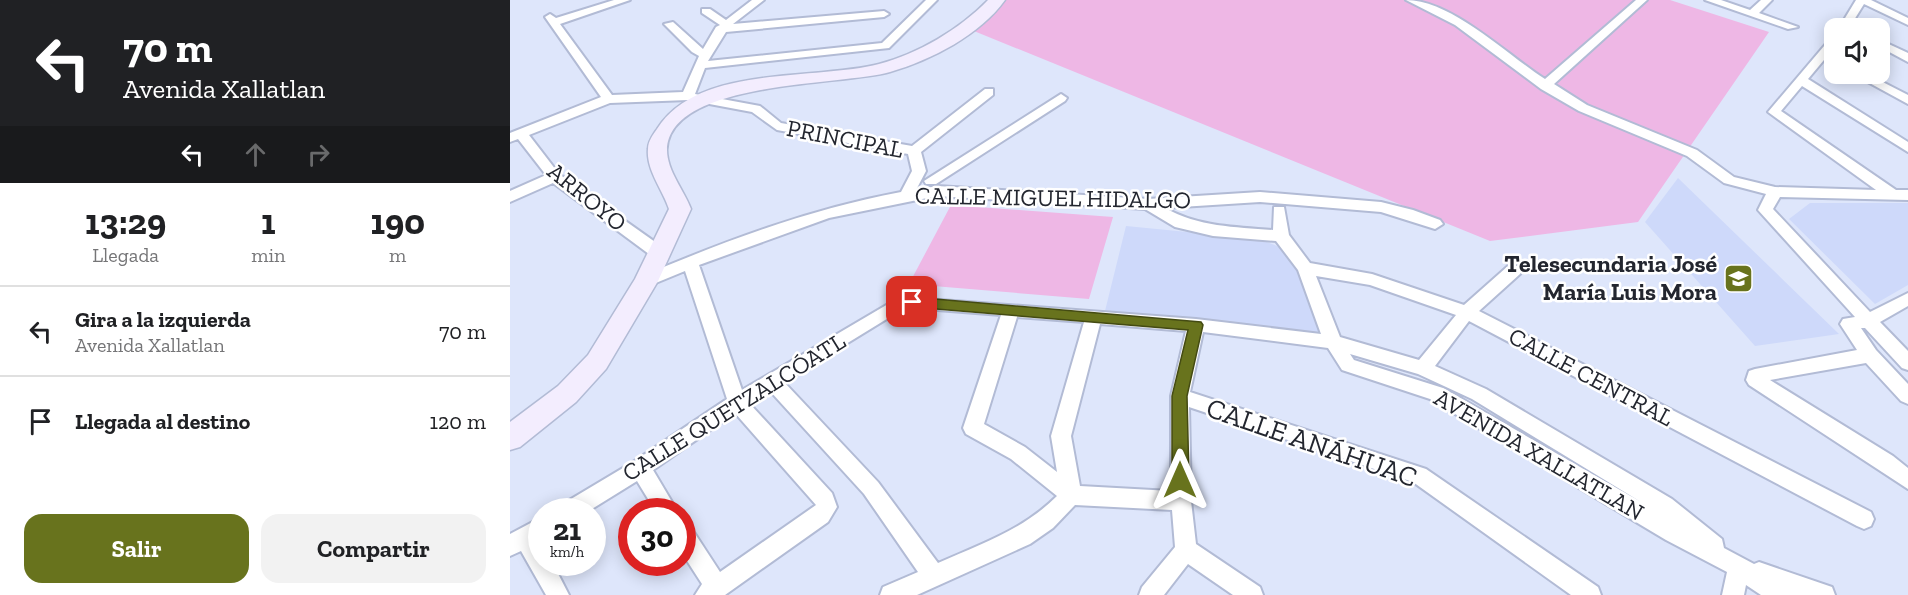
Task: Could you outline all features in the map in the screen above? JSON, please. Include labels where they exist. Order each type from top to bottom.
[{"type":"street","points":[[608,99],[553,19],[625,0]]},
{"type":"street","points":[[694,98],[703,60],[723,26],[759,0]]},
{"type":"street","points":[[703,60],[885,46],[932,0]]},
{"type":"street","points":[[510,438],[567,394],[597,362],[646,281],[658,253],[674,226],[680,209],[661,171],[658,142],[672,120],[694,98],[729,88],[855,75],[885,68],[969,27],[997,0]]},
{"type":"street","points":[[1411,0],[1459,23],[1545,86],[1583,108],[1692,153],[1729,180],[1775,192],[1900,195]]},
{"type":"street","points":[[1545,86],[1642,0]]},
{"type":"street","points":[[1710,0],[1792,27]]},
{"type":"street","points":[[1752,14],[1767,0]]},
{"type":"street","points":[[1852,18],[1862,0],[1908,22]]},
{"type":"street","points":[[706,11],[723,26],[884,14]]},
{"type":"street","points":[[669,24],[703,60]]},
{"type":"street","points":[[1890,48],[1908,58]]},
{"type":"street","points":[[1824,62],[1800,80],[1774,112],[1900,195]]},
{"type":"street","points":[[1800,80],[1908,148]]},
{"type":"street","points":[[1878,84],[1908,100]]},
{"type":"street","points":[[914,151],[940,133],[989,92]]},
{"type":"street","name":"PRINCIPAL","points":[[516,136],[608,99],[694,98],[756,109],[777,126],[914,151],[920,171],[906,195]]},
{"type":"street","points":[[920,171],[934,186],[1061,98]]},
{"type":"street","name":"ARROYO","points":[[516,136],[554,177],[658,253]]},
{"type":"street","points":[[510,197],[554,177]]},
{"type":"street","name":"CALLE MIGUEL HIDALGO","points":[[646,281],[690,262],[837,211],[934,186],[1148,204],[1260,197],[1322,201],[1381,207],[1435,224]]},
{"type":"street","points":[[1775,192],[1765,210],[1908,363]]},
{"type":"street","points":[[1148,204],[1180,223],[1213,231],[1281,236],[1279,210]]},
{"type":"street","name":"AVENIDA XALLATLAN","points":[[1281,236],[1305,268],[1333,342],[1348,365],[1443,387]]},
{"type":"street","points":[[690,262],[737,402],[825,500],[827,507],[821,515],[712,591],[696,561]]},
{"type":"street","name":"CALLE CENTRAL","points":[[1305,268],[1372,280],[1467,312],[1864,519]]},
{"type":"street","points":[[1423,368],[1467,312],[1514,270]]},
{"type":"street","points":[[1908,299],[1867,321],[1849,324],[1870,355],[1908,396]]},
{"type":"street","name":"CALLE QUETZALCÓATL","points":[[590,498],[640,468],[737,402],[900,303],[1011,310]]},
{"type":"street","points":[[1181,501],[1071,495],[1018,453],[973,428],[1011,310],[1196,325],[1333,342],[1423,368],[1443,387],[1479,394],[1665,506],[1739,567],[1781,595]]},
{"type":"street","points":[[1071,495],[1061,436],[1094,316]]},
{"type":"street","points":[[1150,595],[1186,550],[1181,501],[1180,396],[1196,325]]},
{"type":"street","points":[[1870,355],[1757,374],[1755,380],[1886,462],[1908,480]]},
{"type":"street","points":[[772,381],[871,488],[933,575]]},
{"type":"street","name":"CALLE ANÁHUAC","points":[[1180,396],[1419,475],[1590,595]]},
{"type":"street","points":[[640,468],[659,498]]},
{"type":"street","points":[[891,595],[1022,537],[1046,521],[1071,495]]},
{"type":"street","points":[[526,537],[558,595]]},
{"type":"street","points":[[1186,550],[1252,595]]},
{"type":"street","points":[[1733,595],[1739,567]]},
{"type":"street","points":[[1739,567],[1824,595]]},
{"type":"shaded area","points":[[996,0],[1670,0],[1769,32],[1638,222],[1490,241],[969,29]]},
{"type":"shaded area","name":"Telesecundaria José María Luis Mora","points":[[1678,178],[1839,334],[1755,346],[1645,222]]},
{"type":"shaded area","points":[[1810,203],[1908,203],[1908,285],[1875,304],[1789,219]]},
{"type":"shaded area","points":[[951,205],[1113,217],[1089,299],[909,284]]},
{"type":"shaded area","points":[[1126,226],[1259,239],[1282,248],[1298,265],[1322,334],[1105,311]]},
{"type":"place","name":"Telesecundaria José María Luis Mora","points":[[1738,278]]},
{"type":"route","points":[[912,302],[1196,325],[1180,396],[1180,480]]}]
